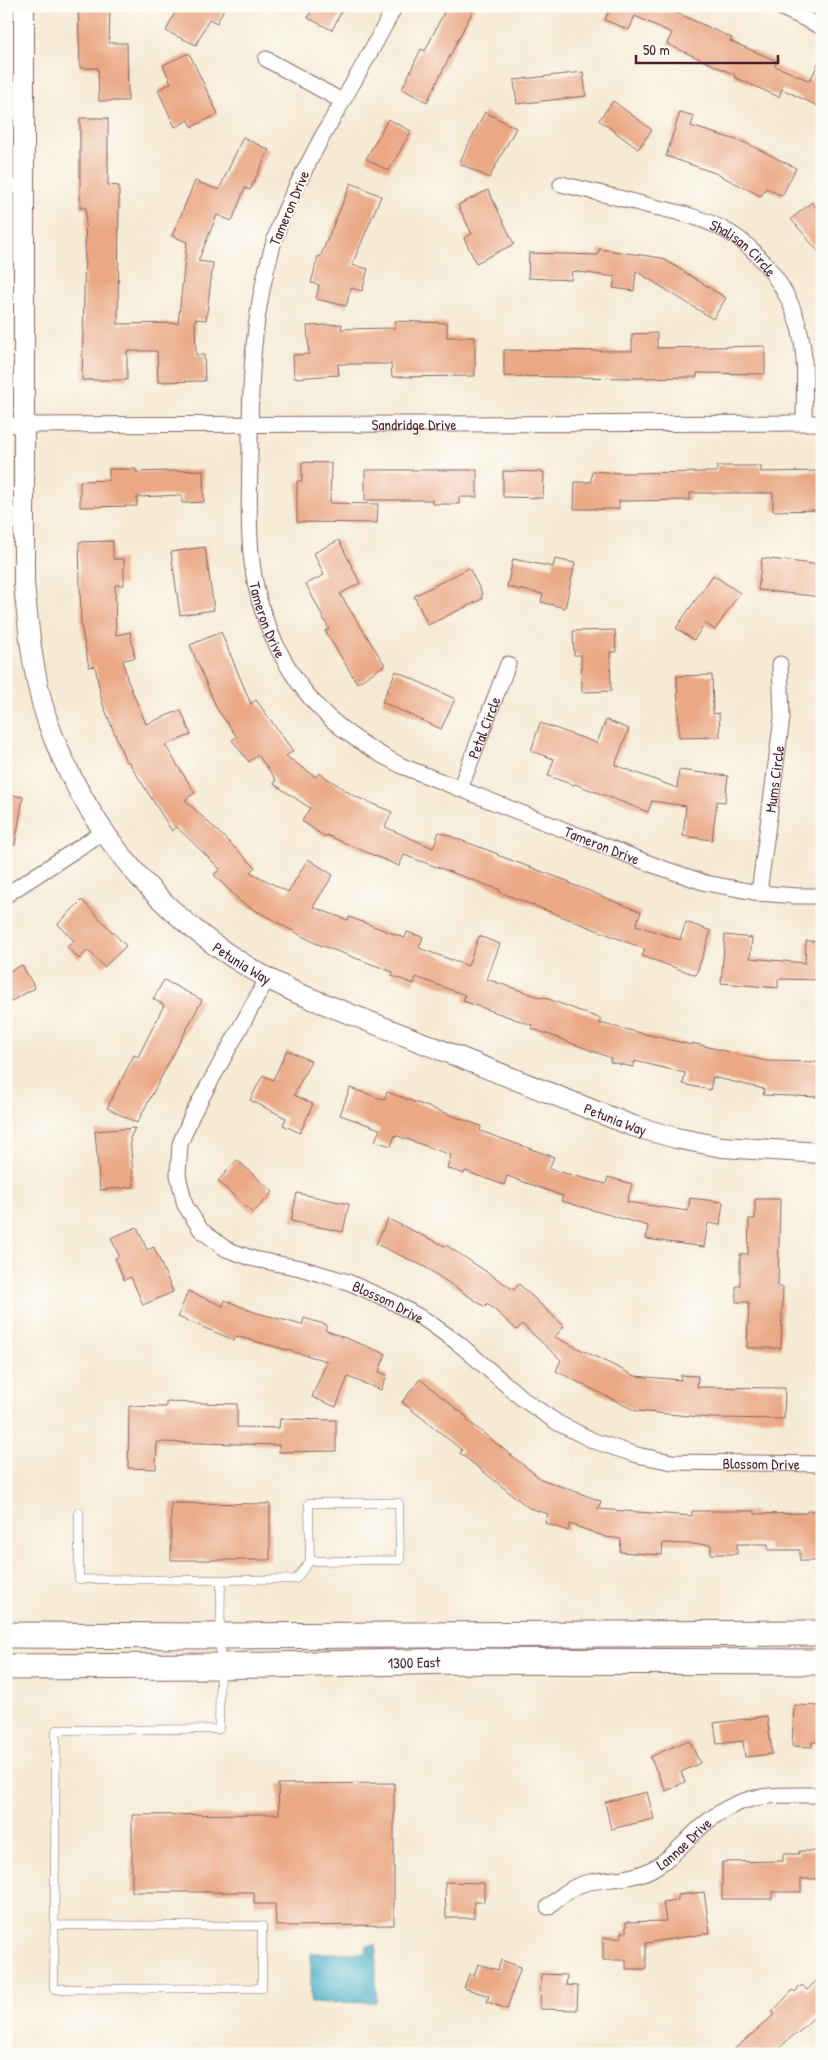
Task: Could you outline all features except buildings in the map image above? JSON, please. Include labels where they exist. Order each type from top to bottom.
[{"type":"main road","name":"1300 East","points":[[6,1635],[220,1636],[822,1633]]},
{"type":"main road","name":"1300 East","points":[[6,1667],[219,1666],[453,1661],[822,1662]]},
{"type":"street","name":"Petunia Way","points":[[24,6],[15,425],[24,583],[30,642],[38,686],[54,738],[77,787],[103,832],[134,872],[197,933],[231,958],[267,979],[306,997],[633,1126],[676,1138],[722,1147],[822,1153]]},
{"type":"street","name":"Tameron Drive","points":[[395,6],[368,58],[300,177],[280,224],[266,270],[256,314],[251,358],[249,522],[253,571],[265,617],[282,657],[305,691],[328,716],[362,744],[402,766],[656,866],[706,883],[759,893],[822,896]]},
{"type":"street","points":[[778,6],[822,28]]},
{"type":"street","points":[[266,59],[342,101]]},
{"type":"street","name":"Shalisan Circle","points":[[561,184],[683,214],[720,227],[750,249],[773,273],[790,300],[800,332],[804,365],[804,423]]},
{"type":"street","name":"Sandridge Drive","points":[[15,425],[822,423]]},
{"type":"street","name":"Petal Circle","points":[[460,789],[508,664]]},
{"type":"street","name":"Mums Circle","points":[[759,893],[782,718],[780,664]]},
{"type":"street","points":[[6,895],[103,832]]},
{"type":"street","name":"Blossom Drive","points":[[267,979],[192,1115],[180,1144],[178,1175],[183,1197],[185,1204],[201,1230],[226,1249],[254,1259],[300,1268],[348,1282],[391,1301],[426,1321],[458,1343],[524,1400],[558,1423],[594,1441],[637,1455],[672,1462],[822,1464]]},
{"type":"street","name":"Lannae Drive","points":[[548,1907],[566,1891],[588,1882],[632,1877],[652,1869],[671,1856],[702,1826],[724,1809],[750,1798],[778,1795],[822,1795]]},
{"type":"lane","points":[[79,1512],[79,1580],[296,1579],[310,1561],[309,1504],[399,1504],[400,1560],[310,1561]]},
{"type":"lane","points":[[55,1925],[262,1926],[262,1988],[54,1988],[56,1730],[219,1729],[221,1580]]},
{"type":"water","points":[[367,1945],[376,1945],[376,2002],[311,2003],[311,1953],[366,1953]]}]
